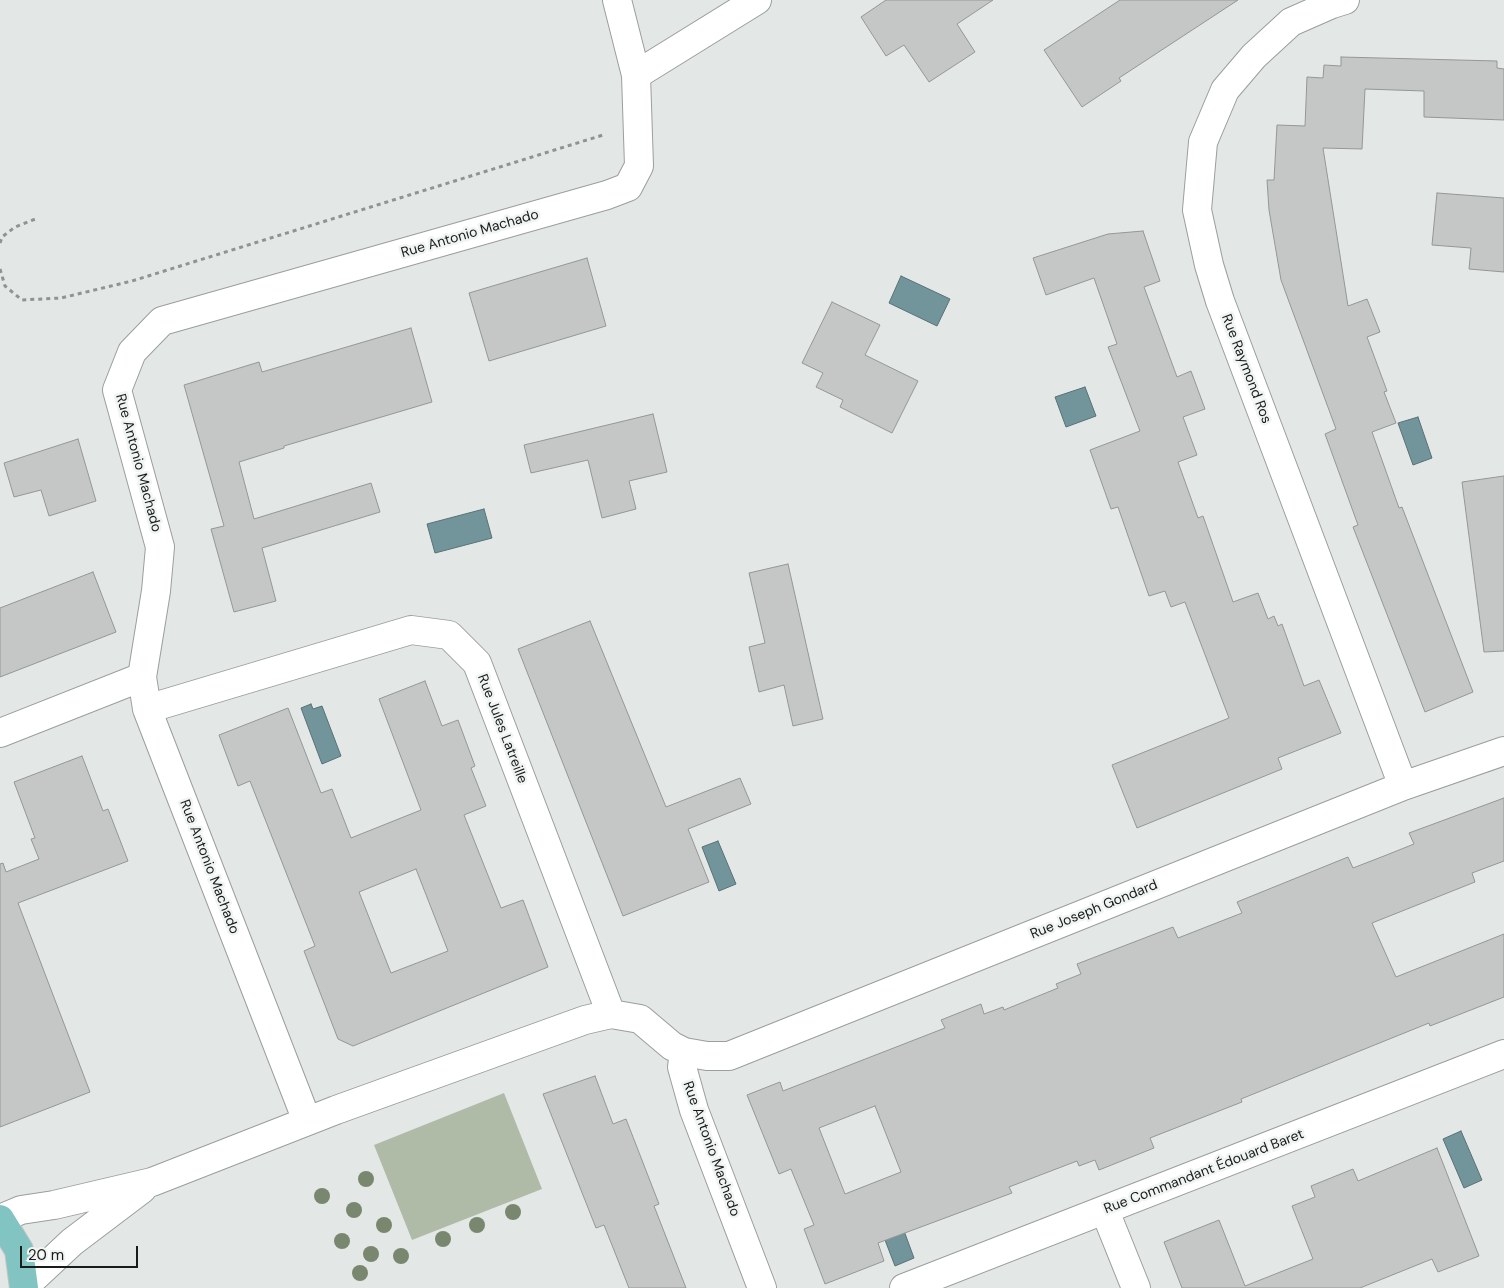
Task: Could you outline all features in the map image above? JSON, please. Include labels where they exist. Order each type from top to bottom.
[{"type":"main road","points":[[0,1219],[19,1250],[24,1288]]},
{"type":"street","name":"Rue Antonio Machado","points":[[307,1121],[147,709],[142,677],[156,591],[160,547],[117,390],[132,352],[162,322],[598,198],[628,187],[639,166],[636,75],[617,0]]},
{"type":"street","points":[[636,75],[756,0]]},
{"type":"street","name":"Rue Raymond Ros","points":[[1346,0],[1291,22],[1254,56],[1225,90],[1203,142],[1197,210],[1209,265],[1220,301],[1403,786]]},
{"type":"street","name":"Rue Jules Latreille","points":[[147,709],[411,630],[449,635],[477,662],[611,1014]]},
{"type":"street","points":[[0,732],[142,677]]},
{"type":"street","name":"Rue Joseph Gondard","points":[[684,1052],[707,1056],[729,1056],[1403,786],[1504,751]]},
{"type":"street","points":[[0,1219],[21,1210],[54,1205],[152,1182],[307,1121],[585,1020],[611,1014],[640,1019],[672,1046],[684,1052]]},
{"type":"street","name":"Rue Antonio Machado","points":[[684,1052],[682,1067],[694,1110],[762,1288]]},
{"type":"street","name":"Rue Commandant Édouard Baret","points":[[904,1288],[1504,1054]]},
{"type":"street","points":[[24,1288],[72,1242],[152,1182]]},
{"type":"street","points":[[1105,1211],[1136,1288]]},
{"type":"path","points":[[0,269],[5,286],[22,300],[61,298],[132,281],[637,125]]},
{"type":"path","points":[[0,243],[2,237],[15,227],[38,218]]},
{"type":"green space","points":[[504,1093],[542,1189],[412,1240],[374,1145]]},
{"type":"water","points":[[901,276],[950,299],[937,326],[889,303]]},
{"type":"water","points":[[1085,387],[1096,416],[1066,427],[1055,397]]},
{"type":"water","points":[[1418,417],[1432,458],[1413,465],[1398,423]]},
{"type":"water","points":[[484,509],[492,538],[435,553],[427,524]]},
{"type":"water","points":[[311,704],[313,709],[322,706],[341,756],[322,764],[301,708]]},
{"type":"water","points":[[718,841],[736,884],[719,891],[702,847]]},
{"type":"water","points":[[1461,1131],[1482,1180],[1464,1188],[1443,1139]]},
{"type":"water","points":[[900,1220],[914,1258],[895,1266],[880,1227]]},
{"type":"building","points":[[886,0],[993,0],[957,24],[975,52],[929,82],[904,45],[886,56],[861,17]]},
{"type":"building","points":[[1120,0],[1238,0],[1119,78],[1121,81],[1082,107],[1044,50]]},
{"type":"building","points":[[1341,57],[1497,61],[1497,68],[1504,69],[1504,120],[1424,117],[1424,91],[1365,89],[1362,149],[1323,148],[1348,306],[1367,299],[1380,332],[1367,337],[1387,391],[1384,392],[1396,423],[1372,432],[1399,508],[1402,507],[1473,692],[1425,712],[1353,527],[1358,525],[1325,434],[1336,429],[1281,280],[1269,210],[1267,180],[1274,180],[1277,125],[1305,126],[1307,77],[1323,78],[1324,65],[1341,66]]},
{"type":"building","points":[[1437,193],[1504,198],[1504,272],[1469,269],[1471,248],[1432,245]]},
{"type":"building","points":[[1143,231],[1160,281],[1144,287],[1177,377],[1191,371],[1205,409],[1183,417],[1197,455],[1178,462],[1198,518],[1203,516],[1233,602],[1258,593],[1268,619],[1274,616],[1278,626],[1282,624],[1304,686],[1319,680],[1341,733],[1278,758],[1282,769],[1137,828],[1112,765],[1229,718],[1185,602],[1171,607],[1165,591],[1149,596],[1118,507],[1111,509],[1090,450],[1140,431],[1108,347],[1117,344],[1094,278],[1046,295],[1033,258],[1108,234]]},
{"type":"building","points":[[587,258],[606,326],[489,361],[469,293]]},
{"type":"building","points":[[832,302],[880,325],[865,355],[918,381],[892,433],[840,407],[843,400],[816,387],[823,373],[802,363]]},
{"type":"building","points":[[411,328],[432,402],[284,446],[284,448],[239,462],[254,519],[371,483],[380,512],[262,548],[276,601],[234,612],[211,529],[224,526],[184,385],[259,362],[262,372]]},
{"type":"building","points":[[653,414],[667,472],[629,481],[636,509],[602,518],[588,460],[531,473],[524,445]]},
{"type":"building","points":[[78,439],[96,501],[49,516],[41,490],[14,497],[4,463]]},
{"type":"building","points":[[1504,476],[1504,651],[1484,652],[1462,482]]},
{"type":"building","points":[[788,564],[823,719],[793,726],[784,685],[759,692],[749,647],[765,643],[749,573]]},
{"type":"building","points":[[93,572],[116,632],[0,677],[0,608]]},
{"type":"building","points":[[590,621],[666,807],[740,778],[751,804],[688,829],[709,882],[623,916],[518,649]]},
{"type":"building","points":[[425,681],[442,726],[458,720],[475,766],[471,768],[486,806],[464,815],[501,908],[523,900],[548,967],[353,1046],[338,1039],[304,951],[315,946],[250,781],[238,786],[219,735],[288,708],[321,793],[332,789],[351,838],[421,810],[379,699]],"holes":[[[416,869],[448,951],[391,973],[359,892]]]},
{"type":"building","points":[[82,756],[103,811],[108,809],[128,861],[18,903],[90,1092],[0,1127],[0,864],[3,863],[6,872],[39,859],[31,839],[35,838],[14,782]]},
{"type":"building","points":[[1504,798],[1504,861],[1472,873],[1475,882],[1372,923],[1396,977],[1504,934],[1504,997],[1430,1026],[1429,1023],[1241,1099],[1242,1102],[1150,1138],[1154,1148],[1099,1170],[1095,1160],[1079,1166],[1077,1161],[1009,1187],[1012,1193],[878,1243],[884,1261],[825,1284],[804,1229],[814,1225],[791,1169],[779,1174],[747,1095],[780,1082],[783,1091],[945,1028],[941,1020],[981,1004],[984,1014],[1003,1007],[1004,1010],[1058,988],[1056,984],[1081,974],[1077,964],[1173,927],[1178,938],[1242,913],[1237,902],[1348,857],[1353,868],[1414,844],[1409,833]],"holes":[[[875,1106],[901,1172],[845,1194],[819,1128]]]},
{"type":"building","points":[[595,1076],[613,1124],[626,1119],[659,1204],[654,1206],[686,1288],[629,1288],[604,1225],[596,1228],[543,1094]]},
{"type":"building","points":[[1437,1148],[1479,1256],[1438,1272],[1432,1259],[1360,1288],[1182,1288],[1164,1242],[1219,1220],[1245,1286],[1313,1259],[1292,1206],[1315,1197],[1311,1186],[1353,1169],[1358,1181]]}]
